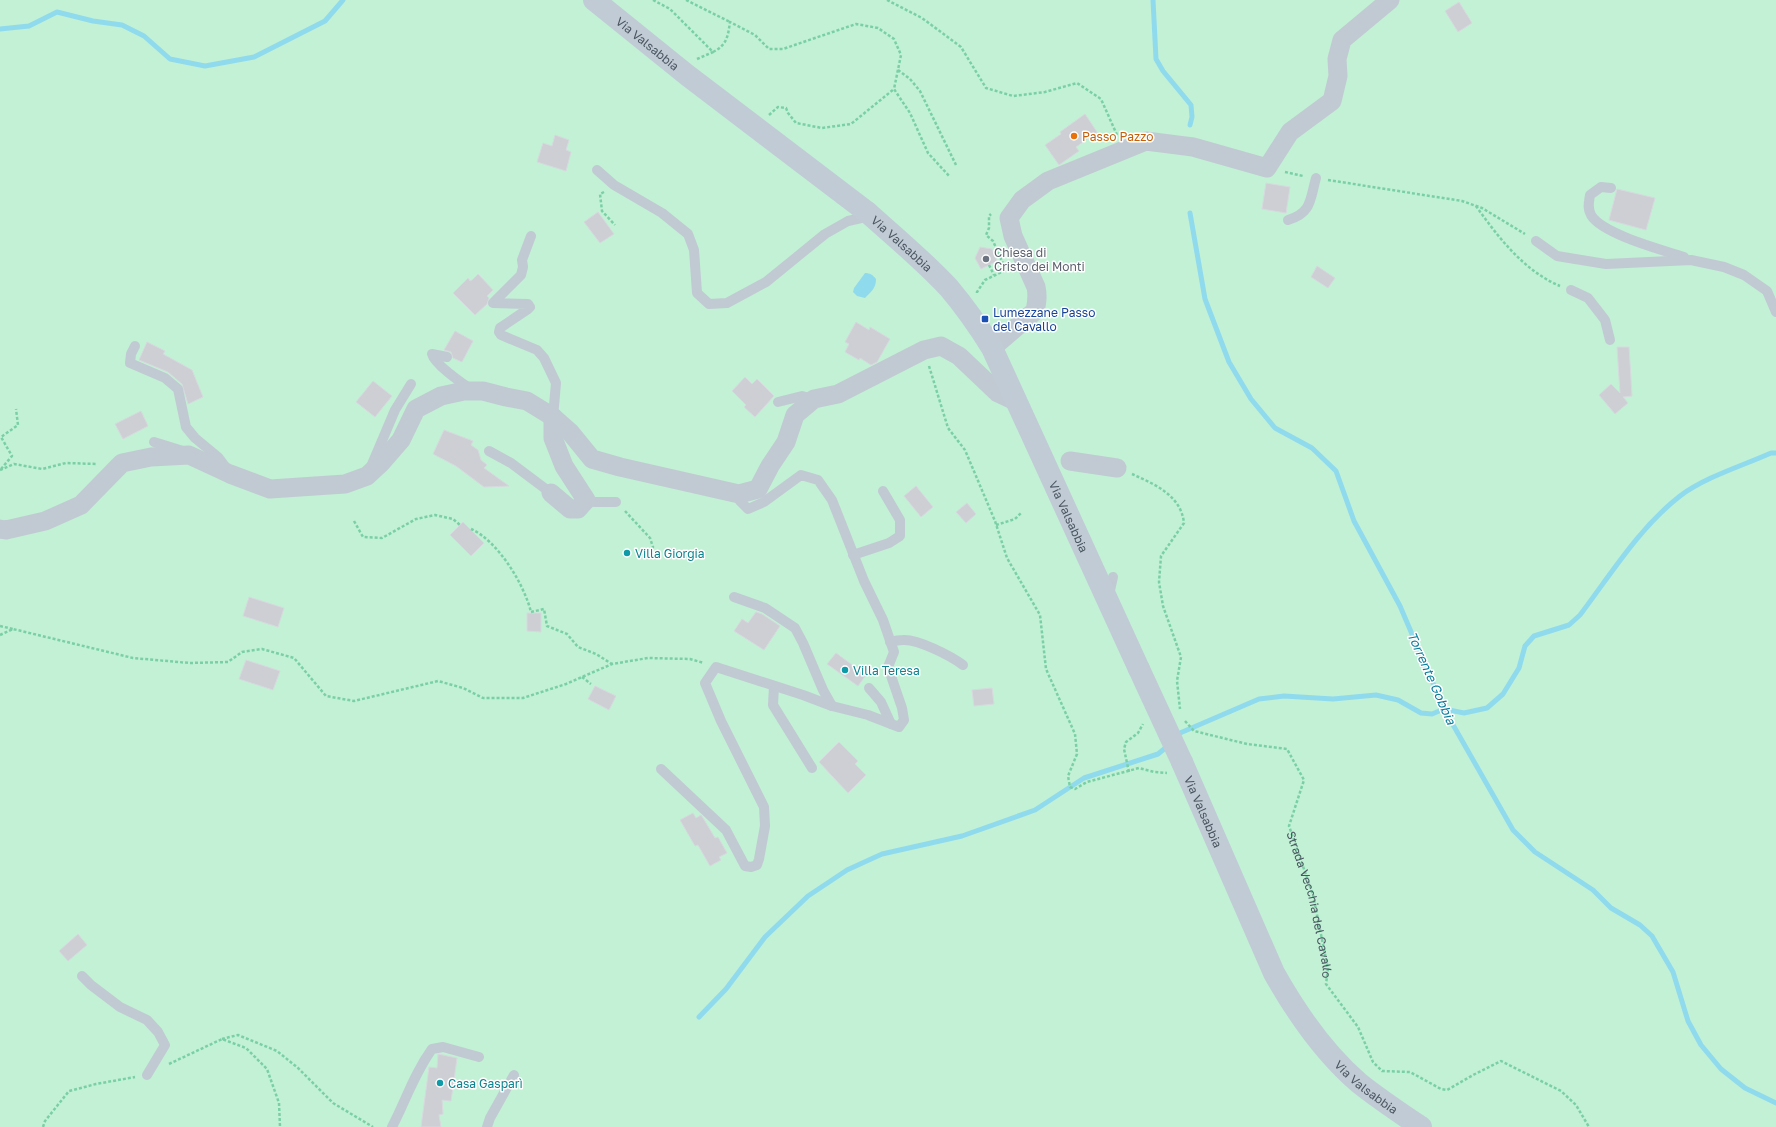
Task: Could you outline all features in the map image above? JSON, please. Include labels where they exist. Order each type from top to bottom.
[{"type":"main road","name":"Via Valsabbia","points":[[594,0],[687,75],[870,214],[919,258],[949,288],[980,328],[992,348],[1017,402],[1184,768],[1274,973],[1291,1004],[1309,1029],[1336,1061],[1375,1095],[1421,1127]]},
{"type":"street","points":[[992,348],[1022,330],[1034,311],[1038,295],[1036,287],[1013,236],[1009,218],[1022,200],[1048,181],[1146,141],[1193,147],[1267,168],[1290,132],[1332,101],[1338,76],[1337,59],[1342,40],[1390,0]]},
{"type":"street","points":[[0,529],[6,530],[44,521],[81,505],[122,463],[151,457],[189,455],[230,474],[270,489],[345,484],[367,476],[401,440],[416,409],[441,396],[473,391],[482,390],[527,401],[553,417],[570,432],[592,459],[620,467],[739,494],[758,489],[770,466],[786,442],[795,415],[814,399],[838,394],[924,350],[941,346],[958,356],[998,393],[1017,402]]},
{"type":"street","points":[[551,493],[570,509],[578,509],[586,500],[561,459],[553,438],[553,417]]},
{"type":"street","points":[[1070,461],[1117,468]]},
{"type":"lane","points":[[597,170],[614,185],[662,213],[688,234],[694,250],[697,293],[709,304],[727,304],[766,282],[825,234],[848,221],[870,214]]},
{"type":"lane","points":[[1288,220],[1298,217],[1307,209],[1316,178]]},
{"type":"lane","points":[[1611,188],[1601,187],[1590,195],[1588,205],[1591,215],[1599,224],[1628,238],[1691,260],[1724,267],[1744,275],[1767,291],[1776,312]]},
{"type":"lane","points":[[531,236],[522,260],[522,275],[493,303],[528,304],[530,307],[500,328],[499,332],[501,335],[536,350],[544,358],[556,383],[553,417]]},
{"type":"lane","points":[[1536,241],[1557,256],[1606,264],[1691,260]]},
{"type":"lane","points":[[1571,290],[1588,298],[1605,320],[1610,340]]},
{"type":"lane","points":[[135,346],[131,354],[130,363],[165,378],[178,389],[186,427],[195,438],[218,457],[230,474]]},
{"type":"lane","points":[[447,357],[432,354],[437,361],[461,383],[473,391]]},
{"type":"lane","points":[[367,476],[394,410],[411,384]]},
{"type":"lane","points":[[778,402],[802,396],[814,399]]},
{"type":"lane","points":[[154,442],[182,450],[189,455]]},
{"type":"lane","points":[[489,451],[511,463],[551,493]]},
{"type":"lane","points":[[661,770],[726,830],[745,866],[751,867],[757,865],[759,859],[765,826],[764,807],[721,721],[705,683],[716,667],[832,706],[868,715],[899,727],[904,720],[902,708],[888,667],[894,652],[883,620],[854,555],[832,500],[818,480],[801,475],[764,502],[748,509],[740,501],[739,494]]},
{"type":"lane","points":[[854,555],[889,543],[900,536],[900,520],[883,491]]},
{"type":"lane","points":[[586,500],[594,502],[616,502]]},
{"type":"lane","points":[[1107,601],[1113,577]]},
{"type":"lane","points":[[734,597],[765,608],[795,628],[823,690],[832,706]]},
{"type":"lane","points":[[890,642],[904,640],[930,648],[952,657],[963,665]]},
{"type":"lane","points":[[774,686],[773,705],[812,768]]},
{"type":"lane","points":[[869,688],[881,702],[891,724]]},
{"type":"lane","points":[[82,976],[91,985],[120,1007],[147,1020],[158,1032],[165,1044],[147,1075]]},
{"type":"lane","points":[[392,1127],[402,1108],[411,1083],[432,1049],[443,1047],[479,1057]]},
{"type":"lane","points":[[487,1127],[490,1118],[514,1075]]},
{"type":"path","points":[[653,0],[670,9],[713,52]]},
{"type":"path","points":[[686,0],[755,35],[769,49],[789,47],[856,24],[878,28],[894,39],[901,55],[894,89],[851,124],[822,128],[796,123],[788,114],[786,108],[778,107],[768,116]]},
{"type":"path","points":[[887,0],[922,18],[961,48],[986,88],[1013,96],[1046,92],[1077,83],[1101,100],[1124,150]]},
{"type":"path","points":[[696,63],[697,59],[720,48],[727,41],[730,22]]},
{"type":"path","points":[[898,70],[910,79],[920,91],[956,166]]},
{"type":"path","points":[[894,89],[910,113],[928,153],[950,177]]},
{"type":"path","points":[[1267,168],[1387,191],[1462,201],[1476,206],[1536,241]]},
{"type":"path","points":[[614,185],[600,194],[602,211],[615,224]]},
{"type":"path","points":[[1476,206],[1491,226],[1521,259],[1544,279],[1571,290]]},
{"type":"path","points":[[977,292],[985,280],[1006,270],[992,241],[986,235],[989,228]]},
{"type":"path","points":[[989,265],[994,275]]},
{"type":"path","points":[[924,350],[948,428],[965,450],[996,525],[1007,558],[1040,615],[1046,669],[1076,734],[1078,754],[1068,776],[1070,787],[1075,789],[1087,782],[1129,772],[1139,768],[1154,772],[1184,768]]},
{"type":"path","points":[[0,469],[12,456],[1,437],[18,425],[16,409]]},
{"type":"path","points":[[0,469],[14,464],[42,469],[66,463],[112,465],[122,463]]},
{"type":"path","points":[[1117,468],[1158,486],[1170,495],[1184,518],[1184,523],[1162,556],[1159,582],[1164,606],[1181,657],[1177,681],[1180,714]]},
{"type":"path","points":[[616,502],[633,518],[650,538],[653,547],[651,553],[646,555],[637,551]]},
{"type":"path","points":[[996,525],[1015,519],[1022,512]]},
{"type":"path","points":[[354,521],[363,538],[382,538],[416,519],[435,515],[454,519],[460,525]]},
{"type":"path","points":[[471,529],[481,534],[502,555],[524,593],[531,612],[544,609],[547,626],[567,634],[578,647],[596,654],[612,664]]},
{"type":"path","points":[[0,626],[133,658],[190,663],[228,662],[242,652],[262,649],[294,658],[326,696],[354,701],[438,681],[463,688],[484,698],[523,698],[582,677],[612,664],[648,658],[690,659],[716,667]]},
{"type":"path","points":[[0,635],[12,629]]},
{"type":"path","points":[[582,677],[591,684]]},
{"type":"path","name":"Strada Vecchia del Cavallo","points":[[1184,719],[1194,731],[1247,744],[1287,750],[1304,780],[1289,826],[1313,895],[1328,969],[1326,984],[1358,1027],[1373,1062],[1382,1071],[1410,1072],[1441,1089],[1447,1090],[1501,1061],[1561,1091],[1576,1105],[1589,1127]]},
{"type":"path","points":[[1126,742],[1124,749],[1129,772]]},
{"type":"path","points":[[43,1127],[45,1121],[69,1091],[96,1084],[147,1075],[222,1039],[238,1035],[277,1051],[298,1068],[334,1103],[373,1127]]},
{"type":"path","points":[[222,1039],[246,1048],[267,1069],[279,1103],[280,1127]]},
{"type":"green space","points":[[0,0],[1776,0],[1776,1127],[0,1127]]},
{"type":"water","points":[[865,273],[874,276],[876,282],[872,291],[865,298],[857,296],[853,292],[854,288]]},
{"type":"building","points":[[1459,2],[1472,23],[1458,32],[1445,11]]},
{"type":"building","points":[[1085,114],[1097,132],[1076,147],[1079,151],[1059,165],[1045,145]]},
{"type":"building","points":[[555,135],[569,140],[566,150],[571,152],[566,171],[537,162],[543,143],[552,146]]},
{"type":"building","points":[[1266,183],[1290,187],[1286,213],[1262,209]]},
{"type":"building","points":[[1617,189],[1655,198],[1646,230],[1609,220]]},
{"type":"building","points":[[598,212],[614,234],[600,243],[584,222]]},
{"type":"building","name":"Chiesa di Cristo dei Monti","points":[[980,247],[992,249],[997,261],[981,269],[975,258]]},
{"type":"building","points":[[1317,266],[1335,278],[1328,288],[1311,277]]},
{"type":"building","points":[[478,274],[493,290],[487,296],[489,298],[487,304],[475,315],[453,293],[468,278],[470,281]]},
{"type":"building","points":[[856,322],[869,330],[870,327],[890,339],[877,362],[871,365],[860,358],[859,360],[845,352],[849,344],[845,342]]},
{"type":"building","points":[[455,331],[473,341],[462,362],[453,358],[451,352],[444,350]]},
{"type":"building","points":[[147,342],[165,351],[163,354],[192,370],[203,397],[188,404],[182,384],[168,372],[139,360]]},
{"type":"building","points":[[1617,347],[1629,347],[1632,396],[1623,397],[1628,403],[1615,414],[1599,395],[1611,384],[1620,393]]},
{"type":"building","points":[[745,377],[752,384],[757,379],[774,396],[755,417],[744,407],[746,405],[732,391]]},
{"type":"building","points":[[373,381],[392,396],[375,417],[356,402]]},
{"type":"building","points":[[141,411],[148,426],[123,439],[115,424]]},
{"type":"building","points":[[444,430],[473,441],[471,445],[478,450],[481,460],[487,465],[484,468],[509,486],[484,487],[456,466],[433,454]]},
{"type":"building","points":[[916,486],[933,507],[921,517],[904,496]]},
{"type":"building","points":[[967,503],[976,514],[966,523],[956,512]]},
{"type":"building","points":[[463,522],[484,543],[471,556],[450,535]]},
{"type":"building","points":[[249,597],[284,608],[278,627],[243,616]]},
{"type":"building","points":[[756,612],[762,614],[780,626],[764,650],[734,631],[742,619],[748,623]]},
{"type":"building","points":[[527,613],[541,613],[541,632],[527,631]]},
{"type":"building","name":"Villa Teresa","points":[[836,653],[866,675],[858,686],[827,664]]},
{"type":"building","points":[[246,660],[280,671],[273,690],[239,679]]},
{"type":"building","points":[[595,686],[616,696],[609,710],[588,699]]},
{"type":"building","points":[[992,688],[994,704],[974,706],[972,690]]},
{"type":"building","points":[[839,742],[858,761],[855,764],[866,775],[848,793],[819,762]]},
{"type":"building","points":[[693,813],[696,818],[701,815],[715,838],[718,837],[727,853],[719,857],[721,860],[710,866],[698,845],[695,846],[680,820]]},
{"type":"building","points":[[78,934],[87,945],[68,961],[59,951]]},
{"type":"building","name":"Casa Gasparì","points":[[438,1054],[457,1058],[451,1101],[442,1100],[443,1114],[439,1115],[441,1127],[421,1127],[429,1067],[437,1068]]},
{"type":"waterway","points":[[0,29],[29,26],[57,12],[93,21],[122,25],[144,36],[170,59],[205,66],[254,57],[325,21],[343,0]]},
{"type":"waterway","points":[[1153,0],[1156,59],[1163,71],[1191,105],[1192,117],[1190,125]]},
{"type":"waterway","name":"Torrente Gobbia","points":[[1190,213],[1205,299],[1229,362],[1251,399],[1275,428],[1312,448],[1336,471],[1354,521],[1400,606],[1444,709],[1513,830],[1535,852],[1593,890],[1611,908],[1640,925],[1652,936],[1673,972],[1688,1021],[1701,1045],[1721,1069],[1745,1088],[1776,1103]]},
{"type":"waterway","points":[[1176,738],[1180,733],[1259,699],[1284,696],[1333,699],[1376,695],[1398,700],[1421,713],[1432,714],[1444,709],[1464,713],[1487,708],[1503,694],[1519,668],[1525,646],[1534,636],[1569,625],[1580,615],[1626,552],[1651,522],[1665,509],[1680,496],[1701,483],[1771,453],[1776,453]]},
{"type":"waterway","points":[[699,1017],[726,989],[765,937],[808,896],[847,870],[882,854],[962,836],[1035,810],[1084,778],[1158,754],[1169,745]]},
{"type":"place","name":"Passo Pazzo","points":[[1074,136]]},
{"type":"place","name":"Chiesa di Cristo dei Monti","points":[[986,259]]},
{"type":"place","name":"Lumezzane Passo del Cavallo","points":[[985,319]]},
{"type":"place","name":"Villa Giorgia","points":[[627,553]]},
{"type":"place","name":"Villa Teresa","points":[[845,670]]},
{"type":"place","name":"Casa Gasparì","points":[[440,1083]]}]
